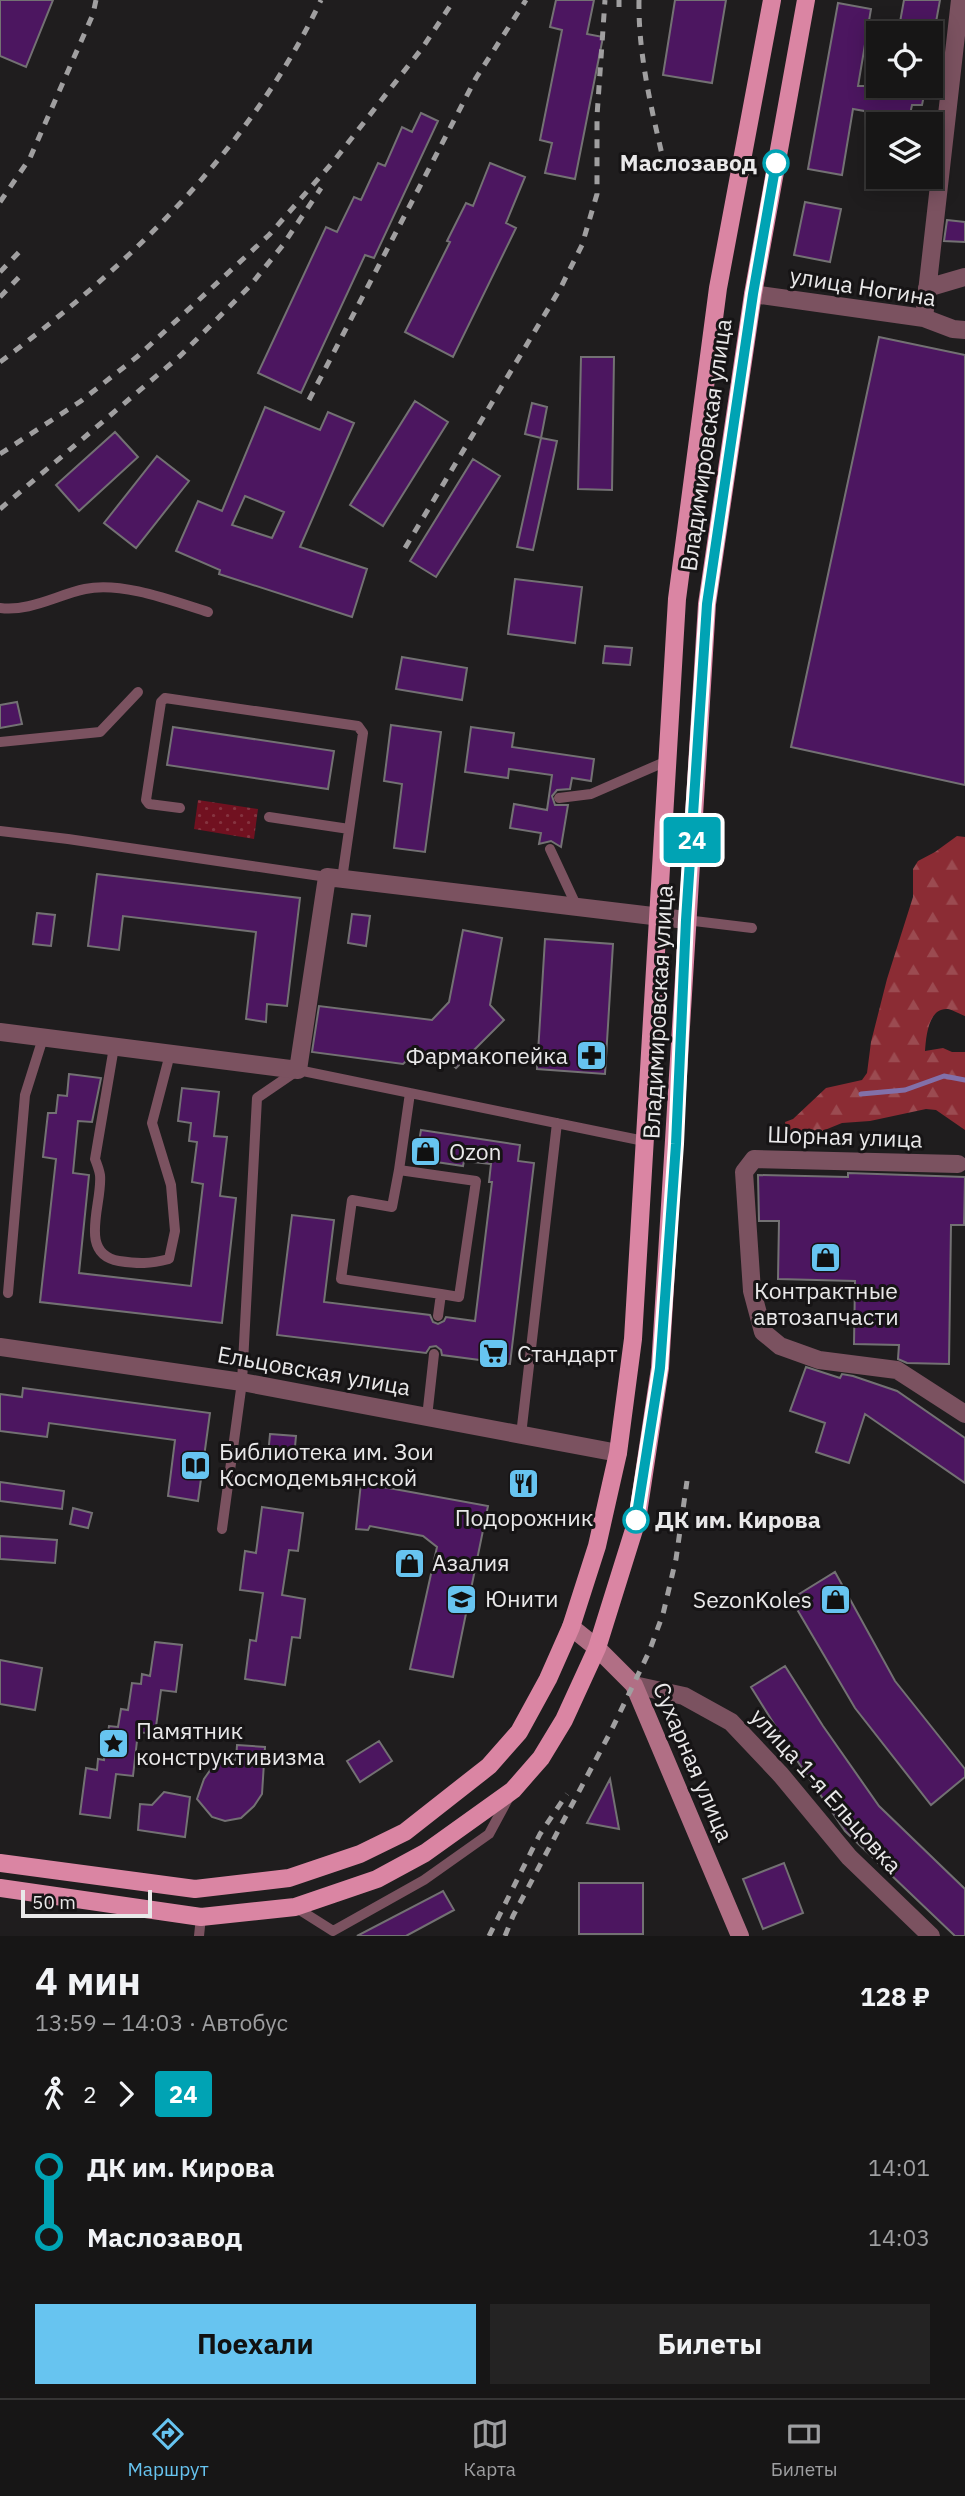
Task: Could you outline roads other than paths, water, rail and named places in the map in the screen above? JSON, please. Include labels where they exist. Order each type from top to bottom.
[{"type":"main road","name":"Владимировская улица","points":[[0,1863],[195,1889],[289,1878],[360,1854],[405,1832],[489,1766],[519,1732],[548,1679],[571,1627],[597,1546],[618,1453],[633,1339],[677,599],[718,288],[772,0]]},
{"type":"main road","name":"Владимировская улица","points":[[0,1888],[201,1917],[295,1907],[352,1888],[389,1873],[425,1853],[513,1790],[541,1758],[564,1720],[597,1648],[636,1520],[660,1368],[676,1144],[686,920],[707,604],[753,294],[806,0]]},
{"type":"street","points":[[924,318],[960,0]]},
{"type":"street","points":[[927,288],[965,278]]},
{"type":"street","name":"улица Ногина","points":[[753,294],[924,318],[953,329],[965,330]]},
{"type":"street","points":[[0,1032],[298,1070],[334,878],[686,920]]},
{"type":"street","name":"Шорная улица","points":[[958,1164],[754,1159],[744,1172],[751,1291],[763,1332],[780,1346],[819,1360],[897,1370],[965,1414]]},
{"type":"street","name":"Ельцовская улица","points":[[0,1347],[242,1382],[618,1453]]},
{"type":"street","name":"Сухарная улица","points":[[571,1627],[597,1648],[634,1685],[740,1936]]},
{"type":"street","name":"улица 1-я Ельцовка","points":[[634,1685],[684,1696],[731,1721],[781,1775],[849,1857],[931,1936]]},
{"type":"lane","points":[[0,608],[15,610],[87,588],[136,590],[208,612]]},
{"type":"lane","points":[[0,743],[100,732],[138,692]]},
{"type":"lane","points":[[0,831],[334,878],[349,829],[362,729],[358,726],[165,698],[161,702],[146,800],[149,804],[180,808]]},
{"type":"lane","points":[[559,798],[591,794],[667,761]]},
{"type":"lane","points":[[268,817],[349,829]]},
{"type":"lane","points":[[550,849],[577,907]]},
{"type":"lane","points":[[686,920],[752,928]]},
{"type":"lane","points":[[8,1293],[25,1094],[43,1038]]},
{"type":"lane","points":[[114,1047],[95,1158],[100,1175],[94,1230],[97,1248],[108,1259],[145,1265],[169,1259],[174,1231],[171,1185],[152,1123],[170,1054]]},
{"type":"lane","points":[[222,1529],[242,1382],[257,1098],[298,1070],[644,1141]]},
{"type":"lane","points":[[400,1170],[476,1181],[459,1297],[341,1279],[352,1200],[392,1206],[400,1170],[410,1093]]},
{"type":"lane","points":[[520,1435],[557,1123]]},
{"type":"lane","points":[[438,1316],[441,1294]]},
{"type":"lane","points":[[427,1417],[434,1354]]},
{"type":"lane","points":[[295,1907],[333,1931],[424,1880],[489,1834],[513,1790]]},
{"type":"lane","points":[[199,1936],[201,1917]]},
{"type":"waterway","points":[[861,1094],[905,1090],[944,1076],[965,1080]]},
{"type":"railway","points":[[0,202],[30,158],[93,14],[96,0]]},
{"type":"railway","points":[[0,362],[95,286],[183,200],[223,154],[260,105],[293,54],[321,0]]},
{"type":"railway","points":[[0,454],[81,401],[138,356],[269,235],[333,162],[423,47],[454,0]]},
{"type":"railway","points":[[309,400],[476,78],[526,0]]},
{"type":"railway","points":[[405,548],[560,289],[582,245],[597,194],[597,116],[605,0]]},
{"type":"railway","points":[[619,0],[619,7]]},
{"type":"railway","points":[[639,0],[644,67],[667,176]]},
{"type":"railway","points":[[0,509],[180,356],[249,287],[283,245],[321,188]]},
{"type":"railway","points":[[0,272],[22,249]]},
{"type":"railway","points":[[0,297],[21,275]]},
{"type":"railway","points":[[505,1936],[649,1652],[663,1614],[676,1559],[687,1481]]},
{"type":"railway","points":[[489,1936],[540,1834],[567,1794]]},
{"type":"place","name":"Маслозавод","points":[[776,163]]},
{"type":"place","name":"Фармакопейка","points":[[591,1056]]},
{"type":"place","name":"Ozon","points":[[426,1152]]},
{"type":"place","name":"Контрактные автозапчасти","points":[[826,1257]]},
{"type":"place","name":"Стандарт","points":[[494,1354]]},
{"type":"place","name":"Библиотека им. Зои Космодемьянской","points":[[196,1465]]},
{"type":"place","name":"Подорожник","points":[[524,1484]]},
{"type":"place","name":"ДК им. Кирова","points":[[636,1520]]},
{"type":"place","name":"Азалия","points":[[409,1563]]},
{"type":"place","name":"Юнити","points":[[462,1599]]},
{"type":"place","name":"SezonKoles","points":[[835,1600]]},
{"type":"place","name":"Памятник конструктивизма","points":[[113,1744]]}]
